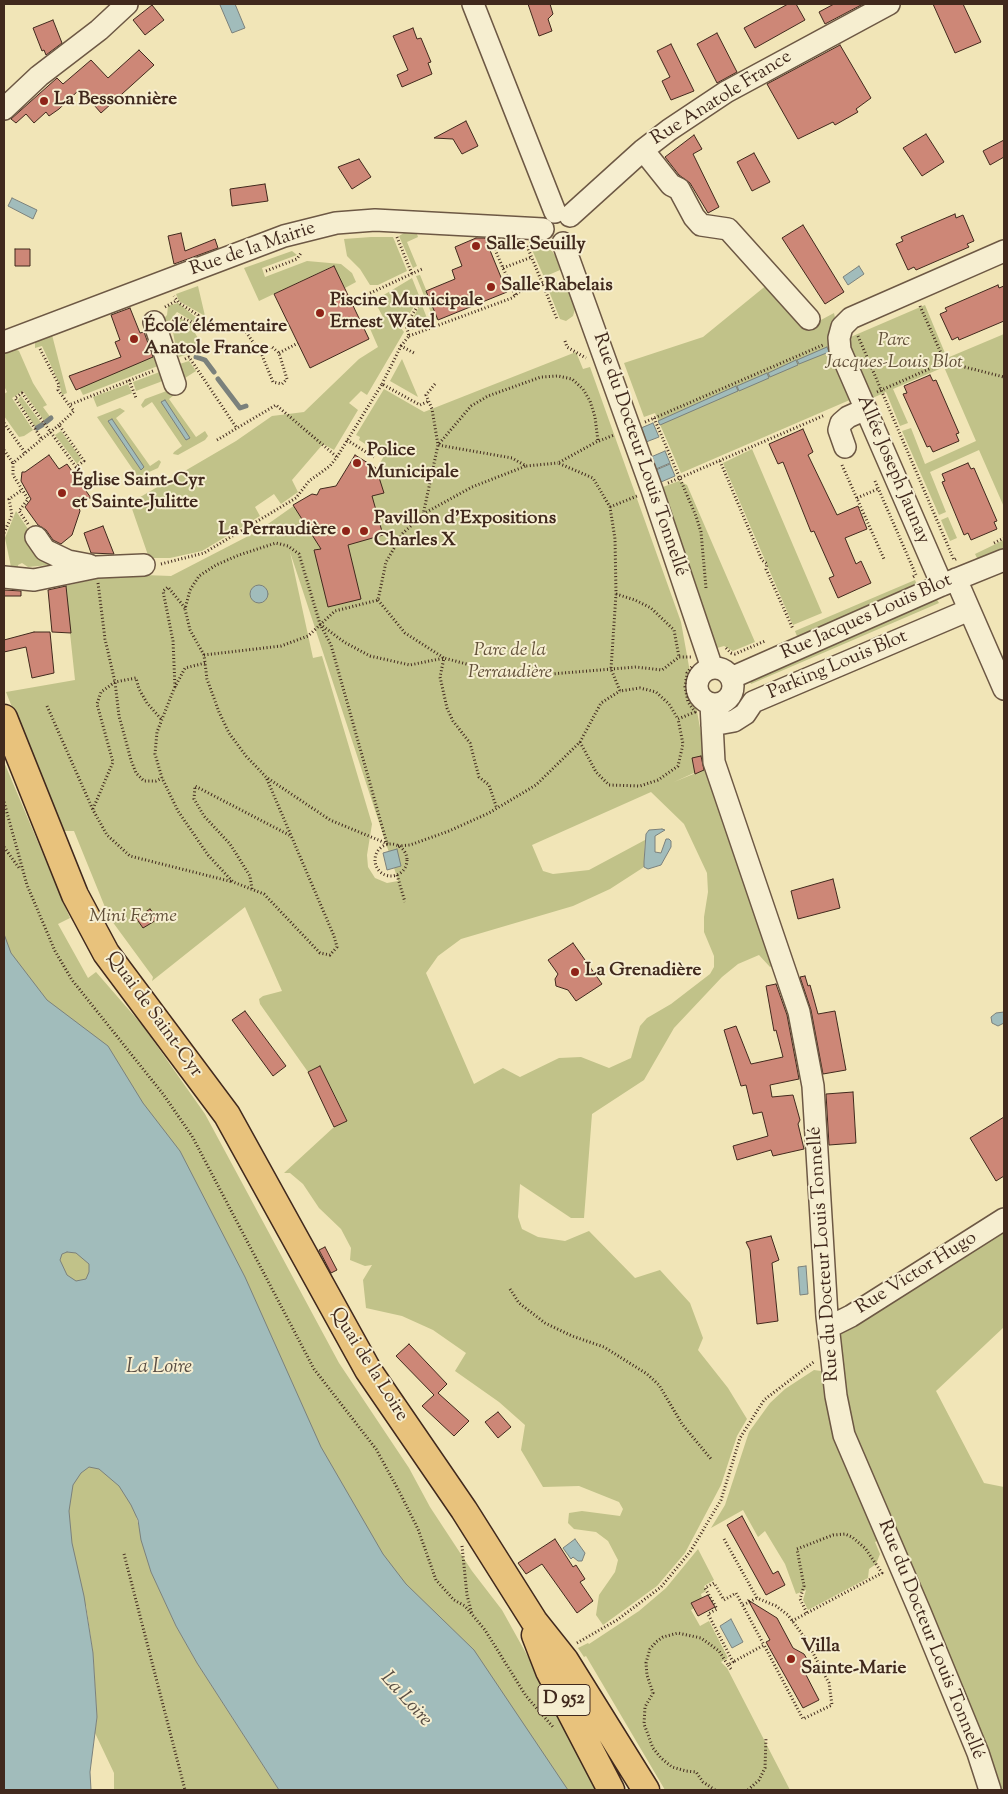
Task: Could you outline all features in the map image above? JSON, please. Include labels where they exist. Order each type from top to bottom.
[{"type":"main road","name":"Quai de Saint-Cyr","points":[[4,718],[75,895],[89,924],[106,953],[227,1115]]},
{"type":"main road","name":"Quai de la Loire","points":[[227,1115],[368,1370],[464,1510],[524,1606],[565,1660],[646,1790]]},
{"type":"main road","name":"Quai de la Loire","points":[[524,1606],[549,1671],[611,1790]]},
{"type":"main road","points":[[524,1606],[557,1665],[636,1790]]},
{"type":"street","points":[[4,109],[39,76],[100,30],[127,4]]},
{"type":"street","points":[[473,4],[556,219]]},
{"type":"street","name":"Rue Anatole France","points":[[556,219],[660,136],[726,92],[889,4]]},
{"type":"street","points":[[643,150],[671,186],[679,189],[701,225],[728,229],[809,319]]},
{"type":"street","name":"Rue du Docteur Louis Tonnellé","points":[[556,219],[550,241],[563,243],[652,490],[712,668]]},
{"type":"street","name":"Rue de la Mairie","points":[[4,342],[284,236],[336,223],[375,220],[556,219]]},
{"type":"street","points":[[839,338],[842,327],[851,318],[1004,251]]},
{"type":"street","points":[[154,322],[172,375]]},
{"type":"street","name":"Allée Joseph Jaunay","points":[[839,338],[840,350],[864,404],[949,582],[969,610],[1004,689]]},
{"type":"street","points":[[843,455],[839,430],[841,423],[864,404]]},
{"type":"street","points":[[36,537],[46,550],[60,557],[97,567]]},
{"type":"street","name":"Rue Jacques Louis Blot","points":[[731,678],[949,582],[1004,560]]},
{"type":"street","points":[[4,577],[34,580],[97,567],[144,565]]},
{"type":"street","name":"Parking Louis Blot","points":[[712,725],[734,721],[744,714],[753,702],[969,610]]},
{"type":"street","points":[[712,668],[723,669],[731,678],[733,684],[730,696],[720,704],[711,704],[699,695],[697,684],[702,673],[712,668]]},
{"type":"street","name":"Rue du Docteur Louis Tonnellé","points":[[711,704],[714,762],[799,1012],[813,1086],[828,1327],[836,1396],[844,1435],[924,1621],[978,1753],[990,1790]]},
{"type":"street","name":"Rue Victor Hugo","points":[[828,1327],[851,1316],[1004,1219]]},
{"type":"path","points":[[394,229],[412,274]]},
{"type":"path","points":[[492,243],[515,295]]},
{"type":"path","points":[[526,243],[557,319]]},
{"type":"path","points":[[266,271],[297,259],[301,253]]},
{"type":"path","points":[[503,268],[532,257]]},
{"type":"path","points":[[351,302],[422,269]]},
{"type":"path","points":[[144,565],[166,564],[204,553],[296,498],[309,481],[330,466],[337,457],[382,384],[401,346],[409,336],[563,275]]},
{"type":"path","points":[[409,336],[406,325],[422,299]]},
{"type":"path","points":[[167,304],[176,301]]},
{"type":"path","points":[[919,303],[945,362]]},
{"type":"path","points":[[706,591],[701,532],[654,418],[856,331],[954,560],[963,556]]},
{"type":"path","points":[[246,332],[259,350],[274,382],[282,384],[287,379],[280,353],[272,347],[259,350]]},
{"type":"path","points":[[565,340],[567,348],[593,362]]},
{"type":"path","points":[[280,353],[298,343]]},
{"type":"path","points":[[401,346],[414,353]]},
{"type":"path","points":[[13,463],[26,454],[41,438],[74,411],[58,390],[59,385],[40,348]]},
{"type":"path","points":[[69,405],[129,380],[172,375],[189,357],[236,427]]},
{"type":"path","points":[[864,404],[882,390],[945,362],[1004,377]]},
{"type":"path","points":[[378,600],[386,562],[403,533],[423,515],[472,487],[526,466],[558,463],[598,441],[595,416],[583,389],[572,379],[558,376],[541,377],[488,396],[471,406],[438,445]]},
{"type":"path","points":[[129,380],[136,398]]},
{"type":"path","points":[[382,384],[420,405],[429,401]]},
{"type":"path","points":[[423,515],[438,445],[432,409],[426,395],[435,384]]},
{"type":"path","points":[[41,438],[15,398],[22,393],[76,467],[84,461],[59,425]]},
{"type":"path","points":[[217,440],[276,405],[337,457]]},
{"type":"path","points":[[610,507],[826,414]]},
{"type":"path","points":[[4,423],[26,454]]},
{"type":"path","points":[[347,440],[374,457]]},
{"type":"path","points":[[438,445],[512,458],[526,466]]},
{"type":"path","points":[[4,450],[13,463],[12,475],[28,499],[19,510],[36,537]]},
{"type":"path","points":[[843,455],[857,498],[884,559]]},
{"type":"path","points":[[720,461],[762,560],[767,563],[766,569],[793,629]]},
{"type":"path","points":[[558,463],[593,478],[610,507],[614,539],[616,594],[611,669],[620,691]]},
{"type":"path","points":[[871,472],[916,575],[907,579]]},
{"type":"path","points":[[857,498],[878,488]]},
{"type":"path","points":[[4,533],[12,515],[9,499],[22,490]]},
{"type":"path","points":[[988,546],[1004,538]]},
{"type":"path","points":[[185,609],[190,590],[199,576],[239,555],[276,543],[288,546],[299,554],[320,624],[331,645],[388,844]]},
{"type":"path","points":[[97,567],[105,639],[119,716],[136,773],[144,781],[149,782],[162,778]]},
{"type":"path","points":[[175,687],[173,678],[173,641],[164,591],[168,587],[185,609],[190,630],[204,655],[213,695],[229,733],[246,756],[266,777],[330,820],[388,844],[398,846],[410,845],[449,831],[497,809],[536,785],[580,742],[601,703],[620,691],[640,688],[656,692],[669,704],[678,719],[683,744],[678,766],[658,780],[640,786],[609,785],[596,772],[580,742]]},
{"type":"path","points":[[616,594],[651,608],[674,630],[679,657]]},
{"type":"path","points":[[204,655],[281,646],[308,636],[335,611],[378,600]]},
{"type":"path","points":[[378,600],[405,633],[444,658],[515,677],[636,667],[662,670],[679,657],[693,657],[693,666],[687,673],[685,687],[688,702],[695,712],[678,719]]},
{"type":"path","points":[[320,624],[344,642],[370,656],[410,665],[444,658]]},
{"type":"path","points":[[786,632],[802,626]]},
{"type":"path","points":[[724,642],[727,651],[735,654],[766,641]]},
{"type":"path","points":[[444,658],[440,677],[447,708],[453,721],[470,743],[479,777],[489,786],[497,809]]},
{"type":"path","points":[[205,663],[186,668],[175,687],[157,732],[155,754],[162,778],[178,811],[208,855],[233,882]]},
{"type":"path","points":[[93,810],[114,762],[97,704],[101,692],[114,682],[136,678],[147,703],[162,720]]},
{"type":"path","points":[[47,706],[93,810],[107,835],[130,856],[233,882],[264,894],[320,953],[330,955],[336,947],[334,936],[266,777]]},
{"type":"path","points":[[252,889],[250,876],[230,844],[204,816],[194,799],[195,786],[292,836]]},
{"type":"path","points":[[4,802],[14,835],[21,870],[52,944],[72,980],[164,1094],[192,1136],[314,1369],[376,1450],[418,1529],[436,1580],[444,1591],[465,1606],[485,1630],[526,1696],[559,1733]]},
{"type":"path","points":[[388,844],[378,850],[375,864],[385,875],[397,875]]},
{"type":"path","points":[[397,875],[407,863],[406,853],[398,846]]},
{"type":"path","points":[[4,847],[21,870]]},
{"type":"path","points":[[397,875],[406,902]]},
{"type":"path","points":[[510,1289],[519,1303],[545,1324],[604,1347],[647,1374],[658,1385],[682,1424],[711,1459]]},
{"type":"path","points":[[572,1646],[617,1620],[660,1587],[690,1552],[722,1500],[740,1438],[764,1400],[819,1359]]},
{"type":"path","points":[[792,1621],[807,1614],[882,1573],[865,1548],[852,1537],[845,1534],[833,1535],[797,1549],[804,1586],[800,1599],[807,1614]]},
{"type":"path","points":[[724,1540],[757,1598],[776,1606],[792,1621],[805,1638],[829,1683],[832,1705],[803,1719],[736,1593],[724,1600],[714,1583],[705,1588],[716,1609],[708,1614],[733,1662]]},
{"type":"path","points":[[462,1542],[467,1595],[472,1615]]},
{"type":"path","points":[[124,1554],[185,1790]]},
{"type":"path","points":[[743,1606],[757,1598]]},
{"type":"path","points":[[715,1790],[703,1782],[696,1772],[672,1766],[661,1758],[653,1748],[644,1724],[645,1707],[653,1693],[647,1675],[646,1663],[650,1649],[656,1642],[663,1637],[678,1633],[701,1638],[719,1651],[730,1669]]},
{"type":"path","points":[[728,1665],[764,1645]]},
{"type":"path","points":[[748,1790],[760,1780],[765,1768],[766,1737]]},
{"type":"green space","points":[[404,233],[417,234],[418,237],[407,242],[417,266],[413,268],[399,236]]},
{"type":"green space","points":[[497,235],[520,237],[522,241],[502,248]]},
{"type":"green space","points":[[393,237],[407,271],[378,285],[370,285],[360,269],[347,256],[344,239]]},
{"type":"green space","points":[[529,237],[552,251],[560,270],[544,277],[529,243]]},
{"type":"green space","points":[[292,251],[297,255],[262,268],[265,277],[307,261],[341,264],[352,273],[356,282],[345,288],[333,266],[259,301],[244,268]]},
{"type":"green space","points":[[420,275],[438,319],[434,320],[416,276]]},
{"type":"green space","points":[[412,278],[420,298],[400,327],[404,332],[367,395],[361,391],[349,403],[358,410],[334,450],[323,444],[292,480],[298,492],[281,504],[274,494],[255,507],[260,516],[202,551],[170,558],[149,558],[130,503],[236,441],[272,416],[304,412],[359,359],[378,347],[368,324],[383,317],[376,304],[377,299]]},
{"type":"green space","points":[[565,279],[575,309],[573,316],[566,321],[560,319],[547,286]]},
{"type":"green space","points":[[768,284],[806,328],[834,313],[852,399],[681,473],[655,413],[644,417],[624,363],[703,337]]},
{"type":"green space","points":[[198,286],[205,316],[179,301],[176,294]]},
{"type":"green space","points":[[178,303],[198,319],[194,322],[177,312],[167,324],[173,360],[160,323],[167,315],[168,306]]},
{"type":"green space","points":[[421,303],[429,323],[412,330],[410,324]]},
{"type":"green space","name":"Parc Jacques-Louis Blot","points":[[925,305],[947,358],[1004,334],[1004,507],[979,450],[930,472],[946,512],[939,515],[902,431],[911,428],[925,464],[976,441],[944,367],[893,389],[908,423],[900,426],[886,392],[868,400],[846,339]]},
{"type":"green space","points":[[179,318],[195,325],[195,333],[207,354],[195,352],[179,357],[177,355],[172,326]]},
{"type":"green space","points":[[51,331],[67,393],[62,395],[59,383],[42,346],[35,348],[35,341]]},
{"type":"green space","points":[[153,337],[163,364],[83,395],[79,387],[154,356],[148,339]]},
{"type":"green space","points":[[15,349],[19,351],[33,383],[47,405],[43,407],[51,418],[45,422],[23,391],[12,398],[33,430],[19,437],[4,416],[4,394],[7,392],[4,386],[4,351]]},
{"type":"green space","points":[[576,352],[583,369],[590,367],[681,622],[707,767],[674,782],[708,768],[773,966],[770,967],[759,955],[738,964],[722,977],[674,1028],[644,1080],[592,1114],[584,1218],[571,1218],[520,1184],[518,1217],[522,1229],[538,1237],[565,1241],[589,1231],[635,1278],[660,1270],[690,1303],[703,1338],[698,1350],[728,1388],[747,1419],[737,1436],[721,1485],[685,1553],[657,1586],[603,1625],[596,1615],[599,1595],[615,1572],[618,1560],[608,1541],[596,1532],[574,1529],[568,1523],[569,1513],[582,1511],[620,1516],[623,1509],[619,1502],[579,1486],[543,1487],[521,1450],[525,1425],[499,1402],[455,1371],[466,1353],[433,1330],[402,1316],[366,1308],[363,1280],[372,1265],[365,1266],[350,1260],[351,1248],[341,1229],[319,1208],[303,1184],[290,1173],[284,1173],[334,1127],[347,1120],[320,1066],[308,1072],[260,1004],[259,999],[263,996],[282,991],[245,907],[152,981],[153,977],[109,917],[74,831],[63,831],[57,822],[6,692],[75,680],[65,586],[117,574],[171,576],[258,531],[292,507],[376,470],[384,456],[359,440],[360,437],[356,435],[384,389],[424,412]],"holes":[[[290,552],[398,880],[398,881],[387,883],[375,878],[368,867],[367,855],[372,824],[322,656],[313,658]],[[651,792],[684,824],[707,873],[708,892],[704,932],[714,956],[714,967],[710,974],[671,1004],[647,1018],[640,1026],[631,1058],[609,1068],[581,1057],[559,1058],[520,1077],[503,1068],[474,1084],[426,973],[438,956],[461,939],[573,906],[610,889],[644,867],[645,840],[589,870],[553,874],[543,871],[532,845]]]},
{"type":"green space","points":[[402,359],[418,397],[390,381]]},
{"type":"green space","points":[[189,361],[196,371],[185,378],[179,377],[173,366]]},
{"type":"green space","points":[[165,370],[164,379],[160,382],[136,391],[133,382]]},
{"type":"green space","points":[[128,384],[132,393],[97,407],[93,397]]},
{"type":"green space","points":[[172,389],[178,392],[169,399],[196,437],[205,431],[208,436],[205,440],[178,455],[173,454],[182,446],[152,402],[143,408],[141,405],[145,399]]},
{"type":"green space","points":[[21,396],[42,424],[36,428],[18,400]]},
{"type":"green space","points":[[120,408],[125,411],[116,418],[150,466],[159,460],[161,462],[158,468],[138,477],[97,417]]},
{"type":"green space","points":[[61,431],[81,459],[77,464],[55,435]]},
{"type":"green space","points":[[752,449],[822,613],[793,625],[723,463]]},
{"type":"green space","points":[[679,481],[687,485],[755,642],[733,651],[724,646],[717,648],[663,487]]},
{"type":"green space","points":[[16,511],[32,535],[67,565],[50,574],[49,565],[28,567],[22,563],[18,565],[19,577],[11,567],[5,538]]},
{"type":"green space","points":[[948,517],[957,538],[950,541],[941,520]]},
{"type":"green space","points":[[1004,540],[1004,549],[978,560],[975,554]]},
{"type":"green space","points":[[915,580],[918,587],[798,639],[795,631]]},
{"type":"green space","points":[[936,598],[939,603],[751,684],[748,677]]},
{"type":"green space","name":"La Loire","points":[[4,762],[70,918],[58,924],[88,978],[96,972],[143,1026],[205,1114],[339,1363],[409,1468],[430,1507],[472,1571],[502,1610],[602,1790],[284,1790],[136,1516],[151,1571],[176,1626],[197,1663],[279,1790],[114,1790],[114,1773],[95,1733],[97,1717],[93,1653],[86,1605],[4,1790]]},
{"type":"green space","points":[[1004,1221],[1004,1327],[936,1391],[984,1483],[1004,1487],[1004,1790],[999,1790],[851,1435],[839,1329]]},
{"type":"green space","points":[[814,1370],[821,1371],[837,1439],[881,1539],[875,1542],[880,1554],[876,1564],[869,1569],[868,1578],[808,1610],[803,1600],[806,1590],[796,1594],[785,1564],[765,1531],[758,1537],[743,1510],[711,1528],[725,1505],[749,1432],[770,1403],[785,1389]]},
{"type":"green space","points":[[698,1549],[714,1580],[704,1586],[706,1591],[701,1594],[702,1598],[691,1603],[694,1608],[691,1610],[700,1626],[709,1621],[728,1658],[721,1662],[727,1668],[790,1790],[665,1790],[586,1656],[584,1657],[578,1648],[589,1644],[639,1611],[666,1588]]},
{"type":"water","points":[[235,4],[245,28],[232,33],[220,5]]},
{"type":"water","points":[[12,198],[37,210],[33,219],[8,206]]},
{"type":"water","points":[[859,266],[864,274],[848,285],[843,277]]},
{"type":"water","points":[[827,347],[829,352],[799,364],[797,360]]},
{"type":"water","points":[[796,360],[798,365],[770,377],[768,373]]},
{"type":"water","points":[[767,373],[769,378],[739,391],[737,386]]},
{"type":"water","points":[[736,386],[738,391],[660,425],[658,421]]},
{"type":"water","points":[[165,400],[190,438],[186,440],[161,402]]},
{"type":"water","points":[[112,419],[144,467],[141,470],[108,421]]},
{"type":"water","points":[[653,423],[659,437],[646,442],[641,428]]},
{"type":"water","points":[[665,451],[670,463],[656,469],[651,457]]},
{"type":"water","points":[[670,464],[675,476],[661,482],[656,470]]},
{"type":"water","points":[[259,585],[265,588],[268,594],[265,600],[259,603],[253,600],[250,594],[253,588]]},
{"type":"water","points":[[649,830],[665,830],[655,836],[655,852],[661,853],[666,839],[671,841],[671,847],[661,865],[648,869],[644,867],[646,834]]},
{"type":"water","points":[[397,849],[401,866],[387,870],[383,853]]},
{"type":"water","name":"La Loire","points":[[4,934],[11,953],[47,1000],[108,1046],[143,1103],[180,1151],[245,1277],[321,1447],[383,1554],[406,1584],[474,1650],[568,1790],[279,1790],[197,1663],[176,1626],[151,1572],[141,1540],[138,1520],[131,1505],[119,1486],[99,1469],[89,1467],[81,1473],[73,1485],[69,1511],[72,1543],[84,1596],[93,1653],[97,1717],[90,1772],[91,1790],[4,1790]],"holes":[[[67,1252],[76,1253],[89,1264],[89,1272],[86,1279],[76,1281],[67,1275],[60,1260],[62,1254]]]},
{"type":"water","points":[[1004,1012],[1004,1023],[998,1026],[992,1023],[991,1017],[996,1013]]},
{"type":"water","points":[[806,1266],[808,1294],[800,1295],[798,1267]]},
{"type":"water","points":[[575,1539],[585,1553],[582,1561],[578,1561],[573,1557],[571,1559],[563,1548]]},
{"type":"water","points":[[731,1619],[743,1642],[732,1648],[720,1626]]},
{"type":"building","points":[[528,4],[550,4],[553,14],[548,19],[552,31],[539,36]]},
{"type":"building","points":[[788,4],[796,4],[805,20],[755,48],[744,28]]},
{"type":"building","points":[[834,4],[863,4],[825,24],[819,12]]},
{"type":"building","points":[[933,4],[963,4],[981,42],[955,53]]},
{"type":"building","points":[[152,5],[164,20],[145,35],[133,20]]},
{"type":"building","points":[[53,20],[62,43],[46,55],[44,50],[42,51],[33,28]]},
{"type":"building","points":[[413,28],[417,39],[421,38],[431,62],[428,63],[432,74],[402,87],[397,75],[408,70],[393,36]]},
{"type":"building","points":[[717,33],[737,72],[717,83],[697,44]]},
{"type":"building","points":[[671,44],[694,91],[671,100],[662,81],[670,77],[657,51]]},
{"type":"building","points":[[840,45],[871,98],[856,109],[858,112],[835,125],[833,122],[798,139],[767,84]]},
{"type":"building","points":[[139,50],[154,65],[101,113],[80,89],[59,109],[49,116],[46,112],[34,123],[26,114],[16,123],[11,119],[57,78],[63,84],[91,60],[108,78]]},
{"type":"building","points":[[466,121],[478,146],[462,154],[453,139],[434,138]]},
{"type":"building","points":[[926,134],[944,162],[922,176],[903,148]]},
{"type":"building","points":[[694,135],[702,149],[693,154],[719,207],[708,213],[690,183],[679,175],[665,157]]},
{"type":"building","points":[[1004,140],[1004,157],[990,165],[983,151]]},
{"type":"building","points":[[754,153],[770,182],[752,191],[737,162]]},
{"type":"building","points":[[359,159],[371,177],[352,189],[338,167]]},
{"type":"building","points":[[265,184],[268,201],[232,206],[230,189]]},
{"type":"building","points":[[955,214],[956,218],[963,215],[974,241],[967,244],[969,247],[916,270],[914,267],[908,270],[896,244],[903,241],[901,237]]},
{"type":"building","points":[[803,225],[844,292],[825,304],[782,238]]},
{"type":"building","points":[[181,233],[185,251],[215,239],[218,248],[174,264],[168,236]]},
{"type":"building","points":[[476,238],[485,238],[507,292],[438,320],[426,291],[455,279],[452,270],[462,266],[455,247]]},
{"type":"building","points":[[15,249],[30,249],[30,266],[15,266]]},
{"type":"building","name":"Piscine Municipale Ernest Watel","points":[[334,266],[369,339],[310,368],[274,294]]},
{"type":"building","points":[[998,285],[999,288],[1004,286],[1004,321],[959,340],[958,337],[952,340],[940,314],[947,311],[945,308]]},
{"type":"building","name":"École élémentaire Anatole France","points":[[130,308],[140,333],[144,332],[153,357],[76,390],[69,376],[121,357],[115,342],[120,340],[111,315]]},
{"type":"building","points":[[930,375],[933,381],[936,380],[959,433],[956,434],[959,441],[933,452],[930,446],[927,447],[903,394],[907,393],[904,386]]},
{"type":"building","points":[[803,429],[813,452],[808,455],[837,515],[858,506],[867,529],[845,538],[856,564],[861,561],[871,583],[838,598],[829,578],[834,576],[814,531],[811,532],[783,462],[778,464],[769,444]]},
{"type":"building","name":"Église Saint-Cyr et Sainte-Julitte","points":[[49,455],[59,469],[67,464],[91,498],[76,498],[80,511],[72,535],[61,544],[53,540],[46,530],[38,525],[25,507],[31,499],[21,481],[22,472],[25,472]]},
{"type":"building","name":"La Perraudière","points":[[355,455],[376,468],[384,493],[372,496],[383,535],[348,545],[361,599],[328,607],[314,550],[321,549],[293,505],[312,494],[317,495],[320,489],[336,486]]},
{"type":"building","points":[[968,463],[971,469],[974,468],[997,521],[994,522],[997,529],[971,540],[968,533],[964,535],[942,482],[945,481],[942,474]]},
{"type":"building","points":[[103,526],[114,554],[91,553],[84,533]]},
{"type":"building","points":[[66,586],[71,633],[52,632],[48,590]]},
{"type":"building","points":[[4,590],[21,591],[21,596],[4,596]]},
{"type":"building","points":[[34,632],[50,632],[54,673],[32,678],[26,647],[4,652],[4,640]]},
{"type":"building","points":[[701,756],[704,770],[695,774],[692,758]]},
{"type":"building","points":[[833,879],[840,908],[798,919],[791,891]]},
{"type":"building","points":[[150,909],[158,919],[143,928],[136,918]]},
{"type":"building","name":"La Grenadière","points":[[573,943],[602,984],[576,1001],[568,990],[556,986],[555,979],[558,974],[548,960]]},
{"type":"building","points":[[805,976],[808,986],[810,985],[818,1014],[835,1011],[846,1070],[823,1074],[811,1010],[800,977]]},
{"type":"building","points":[[776,984],[787,1015],[799,1079],[770,1085],[772,1097],[793,1095],[800,1120],[798,1124],[804,1149],[773,1156],[771,1150],[737,1160],[733,1146],[768,1136],[762,1112],[753,1114],[746,1085],[741,1086],[724,1030],[736,1026],[751,1064],[783,1057],[776,1030],[774,1031],[766,986]]},
{"type":"building","points":[[245,1011],[286,1066],[273,1076],[232,1020]]},
{"type":"building","points":[[320,1066],[347,1121],[334,1127],[308,1072]]},
{"type":"building","points":[[853,1092],[856,1143],[829,1145],[826,1094]]},
{"type":"building","points":[[1004,1117],[1004,1176],[996,1181],[970,1138]]},
{"type":"building","points":[[771,1236],[779,1260],[772,1263],[778,1321],[757,1324],[750,1250],[746,1242]]},
{"type":"building","points":[[325,1247],[337,1270],[331,1273],[319,1250]]},
{"type":"building","points":[[409,1344],[447,1384],[438,1393],[469,1421],[454,1436],[422,1406],[434,1395],[396,1356]]},
{"type":"building","points":[[498,1412],[511,1427],[498,1438],[485,1422]]},
{"type":"building","points":[[742,1516],[773,1574],[778,1571],[785,1585],[766,1595],[727,1525]]},
{"type":"building","points":[[555,1539],[573,1567],[576,1565],[585,1579],[580,1582],[593,1601],[577,1613],[542,1564],[526,1574],[518,1563]]},
{"type":"building","points":[[708,1595],[715,1607],[698,1616],[691,1603]]},
{"type":"building","name":"Villa Sainte-Marie","points":[[748,1600],[777,1618],[793,1648],[804,1654],[810,1664],[803,1669],[819,1700],[803,1708],[766,1642],[770,1640]]},
{"type":"waterway","points":[[196,357],[205,360],[214,372]]},
{"type":"waterway","points":[[218,379],[240,408],[246,406]]},
{"type":"waterway","points":[[46,422],[51,418]]},
{"type":"waterway","points":[[37,428],[42,425]]},
{"type":"place","name":"La Bessonnière","points":[[44,101]]},
{"type":"place","name":"Salle Seuilly","points":[[476,246]]},
{"type":"place","name":"Salle Rabelais","points":[[491,287]]},
{"type":"place","name":"Piscine Municipale Ernest Watel","points":[[320,313]]},
{"type":"place","name":"École élémentaire Anatole France","points":[[134,339]]},
{"type":"place","name":"Police Municipale","points":[[357,463]]},
{"type":"place","name":"Église Saint-Cyr et Sainte-Julitte","points":[[62,493]]},
{"type":"place","name":"La Perraudière","points":[[346,531]]},
{"type":"place","name":"Pavillon d'Expositions Charles X","points":[[364,531]]},
{"type":"place","name":"La Grenadière","points":[[575,972]]},
{"type":"place","name":"Villa Sainte-Marie","points":[[791,1659]]},
{"type":"park label","name":"Parc de la Perraudière","points":[[510,663]]},
{"type":"park label","name":"Mini Ferme","points":[[133,918]]}]
